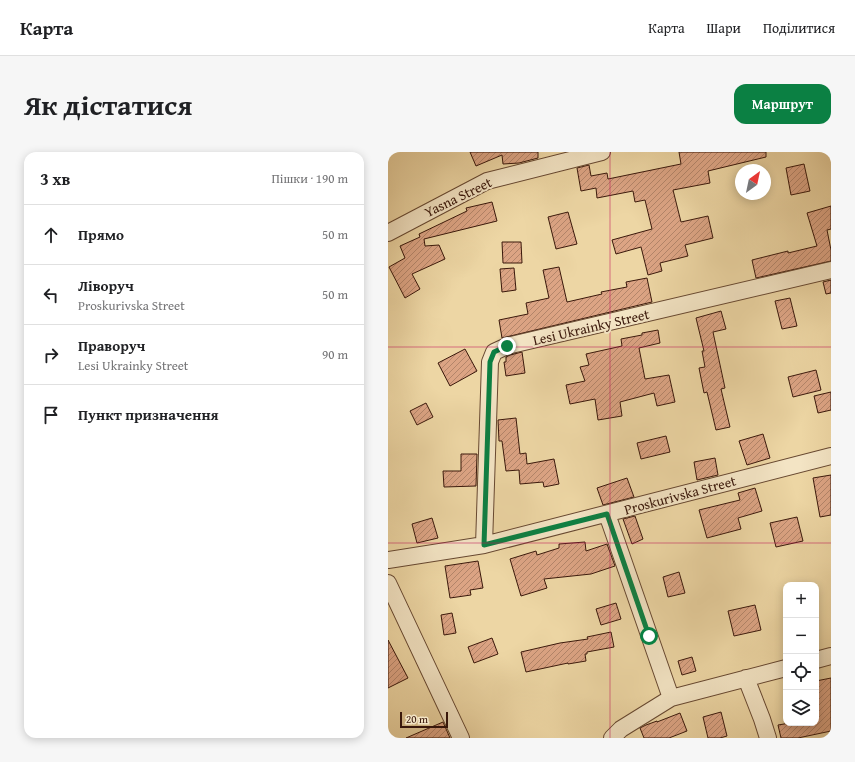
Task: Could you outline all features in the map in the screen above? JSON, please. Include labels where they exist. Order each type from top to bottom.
[{"type":"street","name":"Yasna Street","points":[[388,233],[487,181],[602,152]]},
{"type":"street","name":"Lesi Ukrainky Street","points":[[484,545],[490,362],[494,352],[507,346],[831,270]]},
{"type":"street","name":"Proskurivska Street","points":[[388,560],[484,545],[831,456]]},
{"type":"street","points":[[607,514],[671,698]]},
{"type":"street","points":[[388,583],[461,738]]},
{"type":"street","points":[[819,659],[831,656]]},
{"type":"street","points":[[612,738],[621,729],[671,698],[783,669]]},
{"type":"street","points":[[746,678],[768,738]]},
{"type":"building","points":[[470,152],[538,152],[538,158],[519,163],[503,164],[502,155],[476,166]]},
{"type":"building","points":[[679,152],[766,152],[766,157],[708,171],[710,183],[673,190],[681,222],[708,216],[713,238],[685,245],[688,256],[660,263],[662,271],[648,275],[641,247],[616,254],[612,240],[652,229],[645,200],[635,202],[633,191],[597,198],[596,188],[581,191],[577,168],[589,165],[591,176],[607,173],[608,179],[681,164]]},
{"type":"building","points":[[804,164],[810,191],[791,195],[786,168]]},
{"type":"building","points":[[492,202],[497,221],[424,239],[425,246],[439,245],[445,259],[412,274],[420,289],[405,298],[389,267],[405,258],[400,246],[420,237],[419,234],[467,211],[466,208]]},
{"type":"building","points":[[831,206],[831,229],[827,230],[831,250],[831,261],[756,278],[752,260],[788,251],[788,253],[817,246],[807,213]]},
{"type":"building","points":[[568,212],[577,244],[556,249],[548,217]]},
{"type":"building","points":[[502,242],[521,242],[522,263],[503,263]]},
{"type":"building","points":[[559,267],[567,302],[602,294],[601,292],[627,287],[626,282],[647,278],[652,302],[502,338],[499,320],[528,314],[526,303],[549,298],[543,270]]},
{"type":"building","points":[[514,268],[516,290],[502,292],[500,269]]},
{"type":"building","points":[[831,280],[831,293],[826,294],[823,282]]},
{"type":"building","points":[[790,298],[797,326],[782,329],[775,301]]},
{"type":"building","points":[[721,311],[726,329],[713,332],[725,388],[721,389],[730,427],[716,430],[707,392],[704,393],[699,368],[705,367],[702,351],[704,351],[696,318]]},
{"type":"building","points":[[658,330],[660,343],[639,348],[645,379],[669,375],[675,402],[657,406],[654,393],[620,402],[622,416],[598,420],[595,399],[570,404],[566,385],[585,381],[580,367],[589,365],[586,354],[622,346],[621,339]]},
{"type":"building","points":[[465,349],[477,371],[450,386],[438,363]]},
{"type":"building","points":[[522,352],[525,373],[506,376],[504,362],[506,362],[506,357]]},
{"type":"building","points":[[816,370],[821,390],[793,397],[788,377]]},
{"type":"building","points":[[831,392],[831,410],[818,413],[814,396]]},
{"type":"building","points":[[426,403],[433,417],[417,425],[410,411]]},
{"type":"building","points":[[516,418],[520,454],[526,453],[527,464],[554,459],[559,484],[544,487],[543,482],[520,484],[519,470],[506,471],[502,441],[499,441],[498,420]]},
{"type":"building","points":[[763,434],[770,458],[747,465],[739,441]]},
{"type":"building","points":[[666,436],[670,452],[641,459],[637,443]]},
{"type":"building","points":[[461,454],[477,454],[476,486],[444,487],[443,471],[461,471]]},
{"type":"building","points":[[715,458],[718,475],[697,480],[694,462]]},
{"type":"building","points":[[831,475],[831,515],[820,517],[813,478]]},
{"type":"building","points":[[627,478],[634,497],[603,505],[597,488]]},
{"type":"building","points":[[755,488],[762,511],[738,518],[741,529],[707,538],[699,510],[740,500],[738,493]]},
{"type":"building","points":[[635,516],[643,539],[632,544],[623,519]]},
{"type":"building","points":[[797,517],[803,541],[776,547],[770,523]]},
{"type":"building","points":[[432,518],[438,538],[417,543],[412,524]]},
{"type":"building","points":[[585,542],[586,551],[607,544],[615,566],[591,574],[544,579],[547,588],[521,596],[510,559],[536,551],[537,555],[559,548],[559,544]]},
{"type":"building","points":[[478,561],[483,588],[470,590],[471,595],[450,598],[445,566]]},
{"type":"building","points":[[679,572],[685,593],[668,597],[663,577]]},
{"type":"building","points":[[616,603],[621,619],[601,625],[596,609]]},
{"type":"building","points":[[755,605],[761,630],[734,636],[728,611]]},
{"type":"building","points":[[452,613],[456,633],[444,635],[441,615]]},
{"type":"building","points":[[611,632],[614,647],[587,652],[587,654],[585,654],[586,661],[568,663],[526,672],[521,652],[560,643],[588,639],[587,637]]},
{"type":"building","points":[[492,638],[498,654],[474,663],[468,647]]},
{"type":"building","points":[[388,640],[408,678],[388,688]]},
{"type":"building","points":[[692,657],[696,671],[682,675],[678,661]]},
{"type":"building","points":[[831,678],[831,731],[798,738],[781,738],[778,725],[819,726],[819,680]]},
{"type":"building","points":[[721,712],[727,736],[720,738],[708,738],[703,717]]},
{"type":"building","points":[[680,713],[687,731],[669,738],[644,738],[640,728]]},
{"type":"building","points":[[443,722],[450,738],[406,738]]},
{"type":"route","points":[[507,346],[494,352],[490,362],[484,545],[607,514],[649,636]]}]
